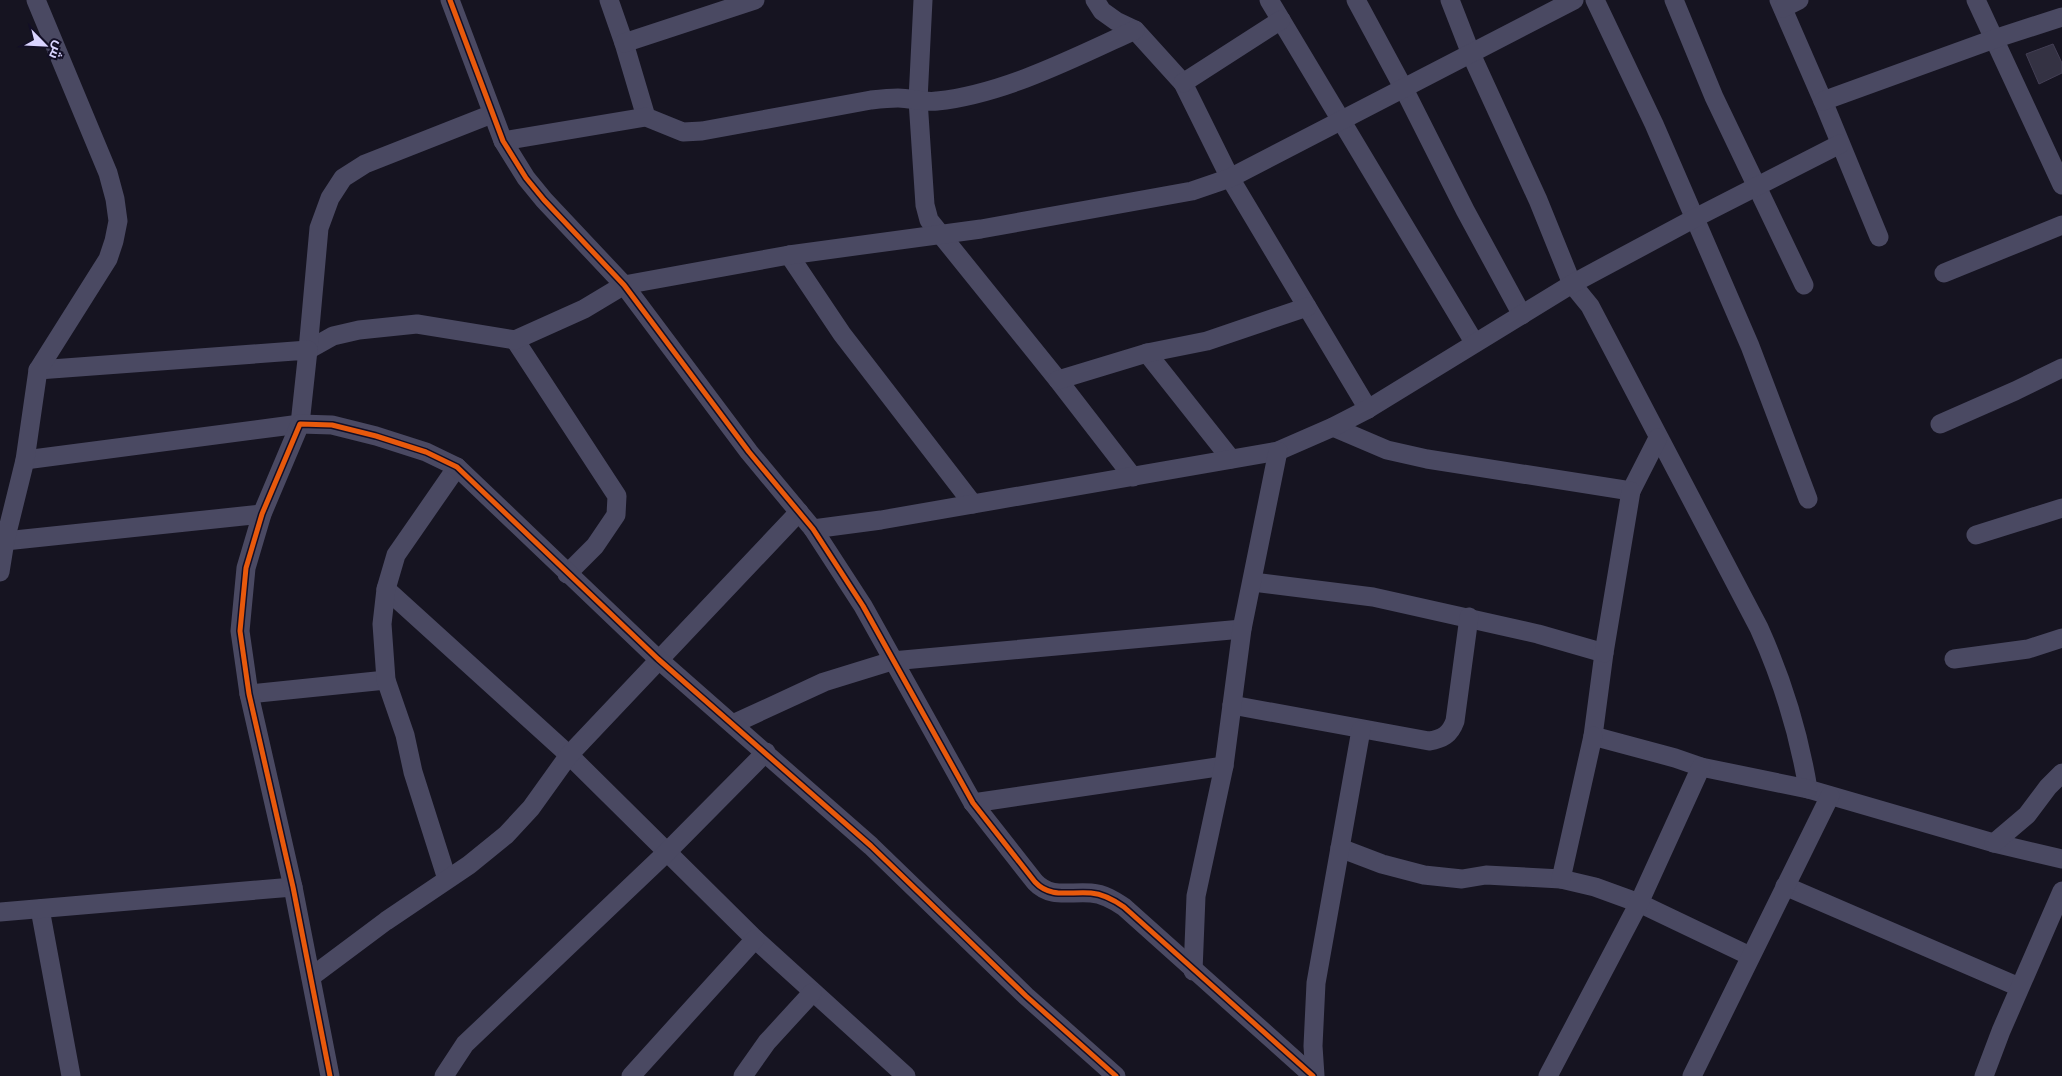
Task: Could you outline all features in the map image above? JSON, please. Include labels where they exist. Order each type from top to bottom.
[{"type":"street","points":[[0,572],[5,541],[25,460],[38,370],[108,259],[118,220],[108,173],[36,0]]},
{"type":"street","points":[[450,0],[503,142],[526,178],[544,200],[624,285],[749,452],[813,529],[862,606],[973,803],[1040,887],[1056,894],[1091,893],[1113,900],[1124,907],[1193,971],[1314,1076]]},
{"type":"street","points":[[609,0],[646,118]]},
{"type":"street","points":[[624,43],[755,0]]},
{"type":"street","points":[[924,0],[918,100],[925,205],[929,220],[1058,380],[1132,477]]},
{"type":"street","points":[[1095,0],[1102,11],[1116,21],[1135,30],[1183,83],[1230,178],[1368,409]]},
{"type":"street","points":[[1269,0],[1474,342]]},
{"type":"street","points":[[1356,0],[1404,88],[1464,210],[1522,316]]},
{"type":"street","points":[[1450,0],[1471,54],[1538,200],[1572,284],[1590,306],[1759,628],[1776,665],[1788,705],[1808,789]]},
{"type":"street","points":[[38,370],[308,350],[333,336],[359,330],[417,324],[515,340],[584,308],[624,285],[789,255],[940,234],[1192,191],[1230,178],[1342,122],[1574,0]]},
{"type":"street","points":[[1595,0],[1654,124],[1750,346],[1808,499]]},
{"type":"street","points":[[1674,0],[1714,97],[1804,285]]},
{"type":"street","points":[[1976,0],[2062,185]]},
{"type":"street","points":[[1787,3],[1823,101],[1879,237]]},
{"type":"street","points":[[1823,101],[1994,38],[2062,17]]},
{"type":"street","points":[[1183,83],[1281,20]]},
{"type":"street","points":[[503,142],[646,118],[683,132],[702,131],[872,100],[899,98],[934,102],[963,97],[1017,81],[1135,30]]},
{"type":"street","points":[[330,1076],[293,887],[248,694],[240,631],[246,568],[262,514],[300,424],[319,228],[330,198],[343,178],[365,164],[492,114]]},
{"type":"street","points":[[813,529],[973,504],[1278,451],[1333,427],[1368,409],[1474,342],[1522,316],[1572,284],[1695,218],[1840,144]]},
{"type":"street","points":[[1944,273],[2062,225]]},
{"type":"street","points":[[789,255],[854,350],[973,504]]},
{"type":"street","points":[[1058,380],[1147,354],[1207,341],[1307,307]]},
{"type":"street","points":[[515,340],[617,496],[616,515],[595,546],[567,574]]},
{"type":"street","points":[[1147,354],[1231,460]]},
{"type":"street","points":[[1940,424],[2062,368]]},
{"type":"street","points":[[25,460],[300,424],[332,425],[376,436],[426,452],[458,467],[567,574],[658,659],[871,846],[1026,996],[1116,1076]]},
{"type":"street","points":[[1333,427],[1387,450],[1427,460],[1631,491]]},
{"type":"street","points":[[1561,879],[1593,736],[1604,653],[1631,491],[1658,438]]},
{"type":"street","points":[[1193,971],[1196,896],[1224,766],[1242,629],[1278,451]]},
{"type":"street","points":[[447,879],[413,772],[405,735],[386,680],[382,624],[386,589],[396,555],[458,467]]},
{"type":"street","points":[[1976,535],[2062,508]]},
{"type":"street","points":[[311,977],[386,921],[469,865],[506,835],[531,808],[569,755],[799,512]]},
{"type":"street","points":[[5,541],[262,514]]},
{"type":"street","points":[[1253,582],[1373,597],[1469,617],[1604,653]]},
{"type":"street","points":[[386,589],[569,755],[755,939],[812,993],[906,1076]]},
{"type":"street","points":[[1232,705],[1360,730],[1429,741],[1440,739],[1452,730],[1469,617]]},
{"type":"street","points":[[734,724],[824,682],[892,661],[1242,629]]},
{"type":"street","points":[[1954,659],[2028,649],[2062,638]]},
{"type":"street","points":[[248,694],[386,680]]},
{"type":"street","points":[[1314,1076],[1313,1046],[1316,983],[1360,730]]},
{"type":"street","points":[[1593,736],[1701,767],[1808,789],[1994,843],[2062,859]]},
{"type":"street","points":[[444,1076],[465,1044],[667,852],[766,752]]},
{"type":"street","points":[[973,803],[1224,766]]},
{"type":"street","points":[[1548,1076],[1638,903],[1701,767]]},
{"type":"street","points":[[1994,843],[2012,830],[2027,815],[2048,787],[2062,773]]},
{"type":"street","points":[[1692,1076],[1830,796]]},
{"type":"street","points":[[1340,848],[1382,864],[1424,875],[1462,879],[1486,875],[1561,879],[1595,887],[1638,903],[1750,956]]},
{"type":"street","points":[[1785,886],[2019,987]]},
{"type":"street","points":[[0,912],[293,887]]},
{"type":"street","points":[[1984,1076],[2019,987],[2062,891]]},
{"type":"street","points":[[40,909],[71,1076]]},
{"type":"street","points":[[631,1076],[755,939]]},
{"type":"street","points":[[743,1076],[766,1042],[812,993]]},
{"type":"building","points":[[2053,44],[2062,63],[2062,73],[2039,84],[2026,54]]},
{"type":"cycle path","points":[[450,0],[503,141],[526,178],[544,200],[624,285],[749,452],[813,529],[863,606],[973,803],[1035,882],[1048,891],[1091,893],[1113,900],[1124,907],[1313,1076]]},
{"type":"cycle path","points":[[330,1076],[293,887],[249,694],[240,631],[246,568],[262,514],[300,424],[332,425],[376,436],[426,452],[457,467],[658,659],[871,846],[1026,996],[1116,1076]]}]
